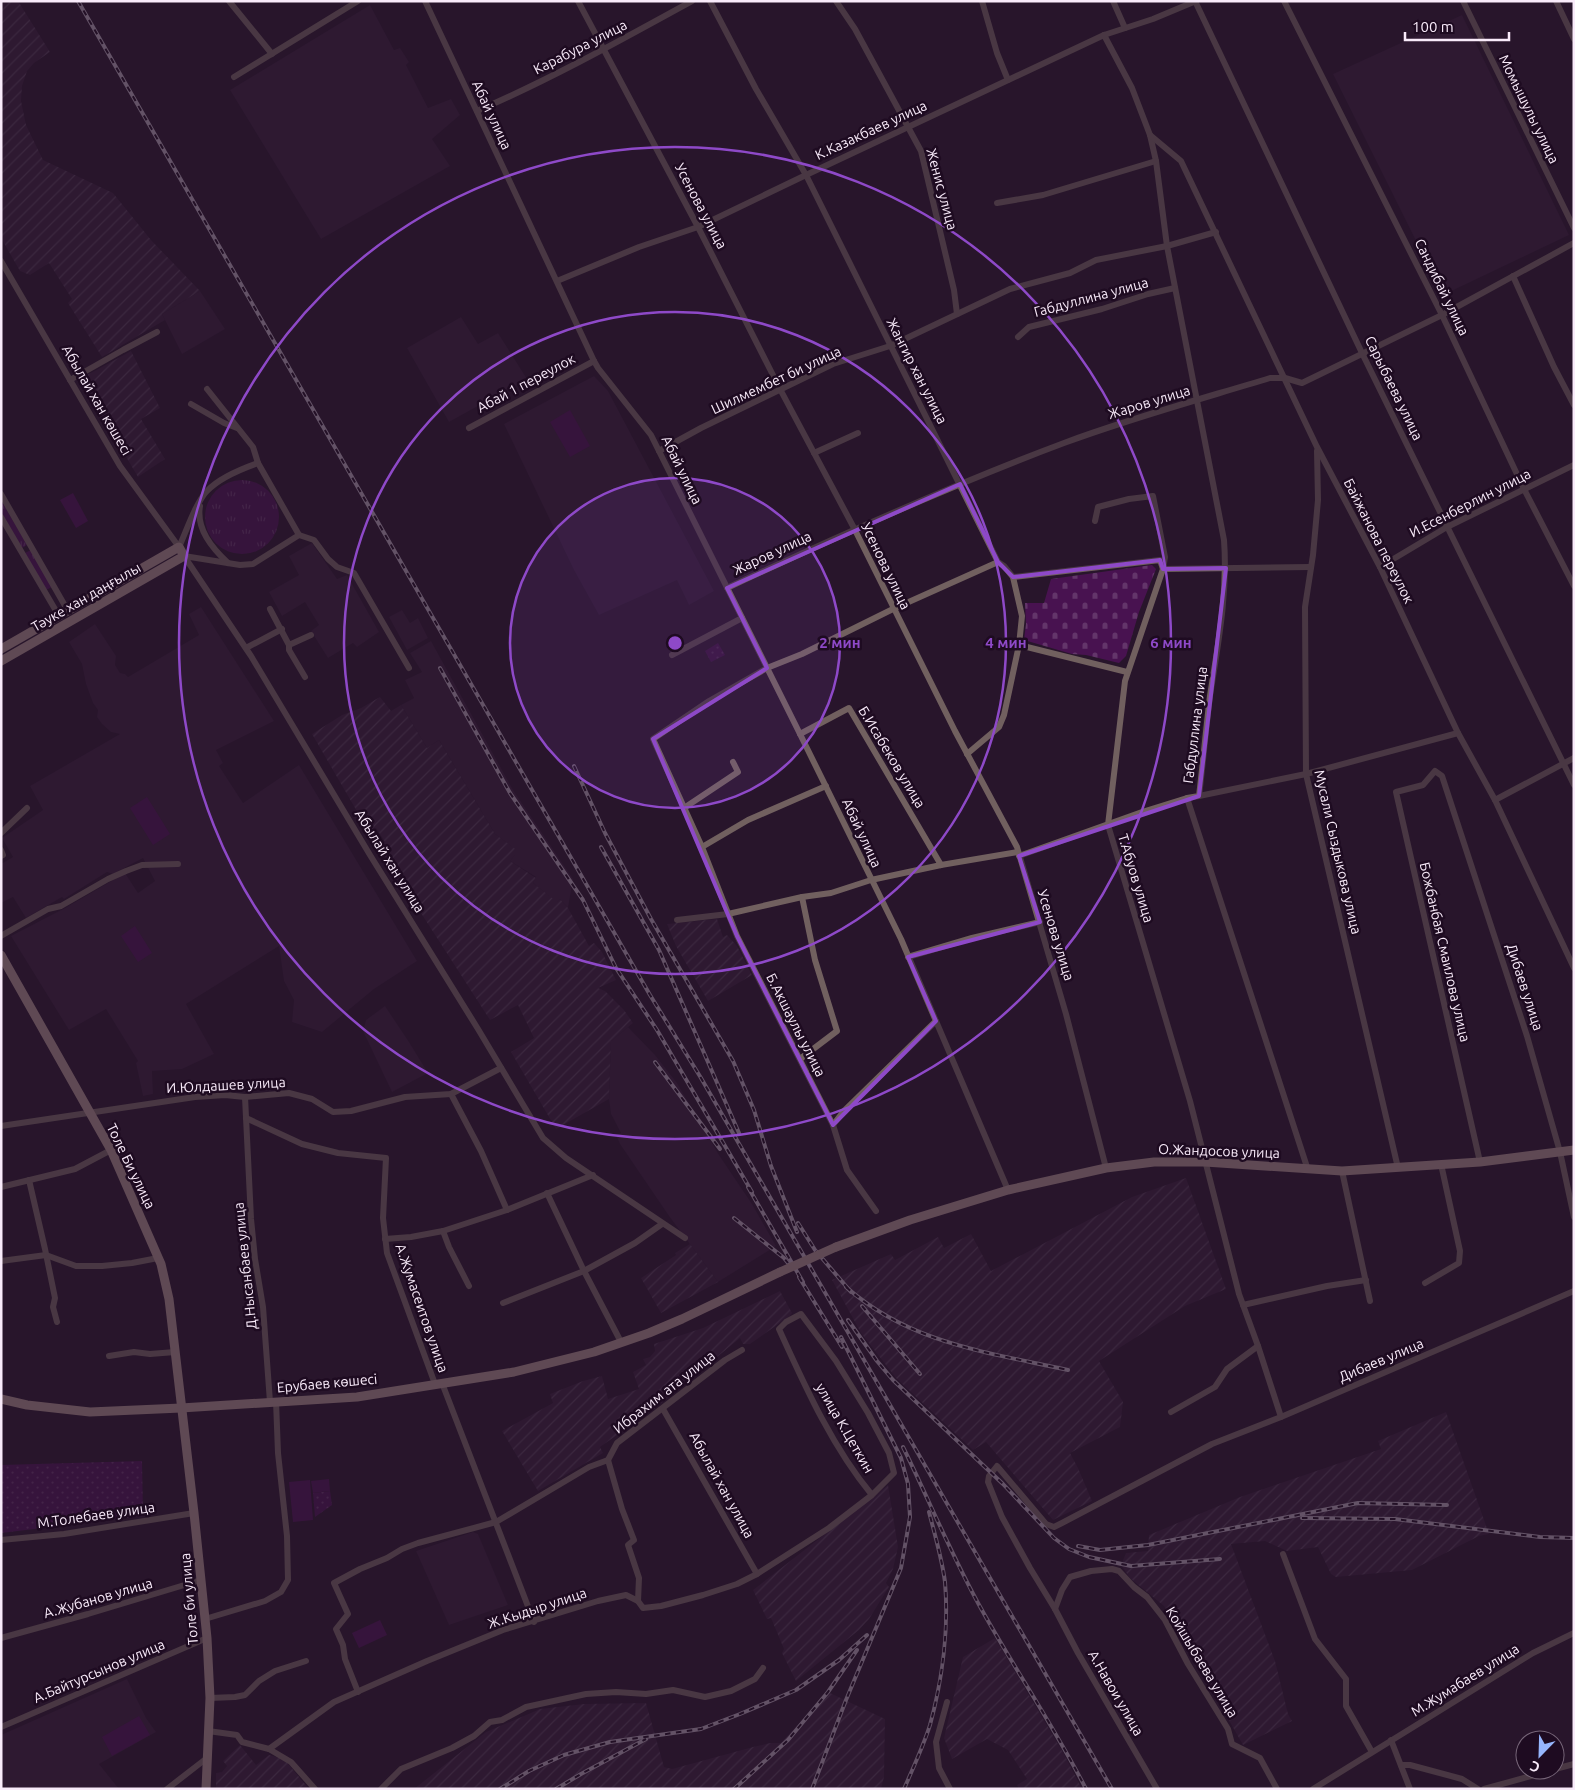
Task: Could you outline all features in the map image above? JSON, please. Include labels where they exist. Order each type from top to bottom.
[{"type":"main road","name":"Абылай хан улица","points":[[178,547],[184,556]]},
{"type":"main road","name":"Тәуке хан даңғылы","points":[[1,649],[178,547]]},
{"type":"main road","name":"Тәуке хан даңғылы","points":[[2,659],[184,556]]},
{"type":"main road","name":"Толе Би улица","points":[[1,955],[111,1150],[158,1258],[168,1299],[181,1408]]},
{"type":"main road","name":"О.Жандосов улица","points":[[836,1247],[910,1220],[1008,1190],[1106,1168],[1154,1162],[1204,1162],[1342,1171],[1480,1162],[1574,1150]]},
{"type":"main road","name":"Ерубаев көшесі","points":[[1,1399],[27,1405],[90,1412],[181,1408],[357,1397],[514,1372],[594,1352],[649,1333],[836,1247]]},
{"type":"main road","name":"Толе би улица","points":[[181,1408],[207,1638],[210,1698],[206,1789]]},
{"type":"street","points":[[229,1],[272,54]]},
{"type":"street","points":[[234,78],[358,1]]},
{"type":"street","name":"Абай улица","points":[[425,1],[594,361],[651,435],[826,786],[908,957],[1008,1190]]},
{"type":"street","name":"Усенова улица","points":[[578,1],[854,528],[893,609],[1018,854],[1040,922],[1066,1014],[1106,1168]]},
{"type":"street","name":"Карабура улица","points":[[477,111],[604,50],[692,1]]},
{"type":"street","name":"Жангир хан улица","points":[[710,1],[756,89],[806,174],[998,562],[1013,577]]},
{"type":"street","name":"Женис улица","points":[[836,1],[855,29],[907,128],[922,151],[954,290],[957,314]]},
{"type":"street","points":[[982,1],[997,53],[1008,80]]},
{"type":"street","points":[[1113,1],[1125,28]]},
{"type":"street","name":"К.Казакбаев улица","points":[[556,281],[639,247],[698,227],[806,174],[1104,35],[1195,1]]},
{"type":"street","name":"Сарыбаева улица","points":[[1195,1],[1362,353],[1574,784]]},
{"type":"street","name":"Сандибай улица","points":[[1284,1],[1442,315],[1524,489],[1574,586]]},
{"type":"street","name":"Момышулы улица","points":[[1463,1],[1574,228]]},
{"type":"street","points":[[1556,1],[1574,39]]},
{"type":"street","name":"Габдуллина улица","points":[[1104,35],[1132,88],[1150,135],[1156,161],[1167,246],[1224,540],[1226,568],[1224,606],[1209,704],[1199,796],[1186,798],[1308,1170]]},
{"type":"street","name":"Байжанова переулок","points":[[1150,135],[1181,161],[1317,448],[1380,567],[1458,733],[1495,800],[1574,968]]},
{"type":"street","points":[[997,203],[1043,196],[1156,161]]},
{"type":"street","name":"Шилмембет би улица","points":[[659,451],[780,389],[834,364],[890,346],[1010,289],[1070,273],[1096,260],[1167,246],[1216,232]]},
{"type":"street","name":"Жаров улица","points":[[726,588],[854,528],[960,484],[1130,420],[1270,378],[1285,378],[1302,383],[1442,315],[1574,243]]},
{"type":"street","name":"Абылай хан көшесі","points":[[1,261],[120,466],[178,547]]},
{"type":"street","points":[[1513,276],[1574,405]]},
{"type":"street","name":"Габдуллина улица","points":[[1018,338],[1030,327],[1176,288]]},
{"type":"street","points":[[70,380],[158,332]]},
{"type":"street","name":"Абай 1 переулок","points":[[469,428],[594,361]]},
{"type":"street","points":[[207,389],[253,447],[258,464],[299,535],[314,540],[328,559],[337,567],[354,573],[409,668]]},
{"type":"street","points":[[191,404],[238,429]]},
{"type":"street","points":[[814,453],[858,433]]},
{"type":"street","name":"Мусали Сыздыкова улица","points":[[1317,448],[1318,500],[1305,607],[1306,774],[1398,1168]]},
{"type":"street","points":[[178,547],[200,500],[207,490],[229,476],[258,464]]},
{"type":"street","name":"И.Есенберлин улица","points":[[1380,567],[1447,527],[1574,465]]},
{"type":"street","points":[[1,494],[68,611]]},
{"type":"street","points":[[1095,522],[1098,507],[1154,496],[1165,557],[1163,570]]},
{"type":"street","points":[[200,500],[198,512],[200,527],[215,552],[229,564]]},
{"type":"street","points":[[1,517],[59,616]]},
{"type":"street","points":[[184,556],[240,566],[252,564],[299,535]]},
{"type":"street","name":"Абылай хан улица","points":[[184,556],[246,648],[543,1138],[566,1158],[592,1175]]},
{"type":"street","points":[[967,754],[999,727],[1004,715],[1020,645],[1022,616],[1013,577],[1160,560],[1163,570]]},
{"type":"street","points":[[766,668],[802,654],[893,609],[998,562]]},
{"type":"street","points":[[1163,570],[1310,568]]},
{"type":"street","name":"Т.Абуов улица","points":[[1163,570],[1127,672],[1108,825],[1190,1101],[1204,1162]]},
{"type":"street","points":[[270,610],[282,629],[289,645],[289,650],[305,678]]},
{"type":"street","points":[[672,655],[742,618]]},
{"type":"street","points":[[246,648],[282,629]]},
{"type":"street","points":[[289,645],[311,635]]},
{"type":"street","points":[[1020,645],[1127,672]]},
{"type":"street","name":"Б.Акшаулы улица","points":[[766,668],[709,701],[653,738],[702,847],[737,936],[800,1058],[832,1126],[847,1170],[876,1210]]},
{"type":"street","name":"Б.Исабеков улица","points":[[800,734],[849,708],[941,865]]},
{"type":"street","points":[[1199,796],[1306,774],[1458,733]]},
{"type":"street","points":[[1495,800],[1574,758]]},
{"type":"street","points":[[684,808],[738,772],[733,762]]},
{"type":"street","name":"Дибаев улица","points":[[1435,771],[1442,776],[1527,1036],[1560,1152],[1574,1217]]},
{"type":"street","name":"Божбанбая Смаилова улица","points":[[1435,771],[1422,785],[1396,792],[1480,1162]]},
{"type":"street","points":[[702,847],[748,820],[826,786]]},
{"type":"street","points":[[677,920],[728,914],[802,897],[831,893],[871,880],[941,865],[1018,854],[1186,798]]},
{"type":"street","points":[[1,833],[27,808]]},
{"type":"street","points":[[1,850],[3,855],[1,856]]},
{"type":"street","points":[[1,936],[48,908],[61,906],[93,887],[126,871],[142,865],[178,864]]},
{"type":"street","points":[[800,1058],[837,1031],[815,960],[802,897]]},
{"type":"street","points":[[908,957],[972,938],[1040,922]]},
{"type":"street","points":[[832,1126],[843,1112],[936,1021]]},
{"type":"street","name":"И.Юлдашев улица","points":[[1,1126],[195,1096],[225,1095],[245,1097],[289,1093],[312,1099],[333,1112],[351,1111],[405,1097],[451,1094],[501,1068]]},
{"type":"street","points":[[451,1094],[481,1151],[507,1210]]},
{"type":"street","name":"Д.Нысанбаев улица","points":[[205,1619],[265,1601],[281,1592],[288,1580],[286,1521],[263,1307],[251,1220],[245,1097]]},
{"type":"street","name":"А.Жумасеитов улица","points":[[246,1118],[302,1144],[338,1152],[386,1158],[384,1218],[387,1253],[395,1278],[496,1522],[534,1622]]},
{"type":"street","points":[[1,1187],[75,1169],[111,1150]]},
{"type":"street","points":[[1204,1162],[1242,1305],[1258,1346],[1280,1417]]},
{"type":"street","points":[[1425,1283],[1459,1263],[1460,1251],[1441,1164]]},
{"type":"street","points":[[1342,1171],[1370,1301]]},
{"type":"street","points":[[592,1175],[685,1238]]},
{"type":"street","name":"А.Жумасеитов улица","points":[[385,1240],[443,1231],[507,1210],[592,1175]]},
{"type":"street","points":[[29,1180],[46,1255],[57,1322]]},
{"type":"street","points":[[547,1193],[584,1272],[621,1342]]},
{"type":"street","points":[[503,1303],[584,1272],[635,1243],[662,1224]]},
{"type":"street","points":[[443,1231],[469,1286]]},
{"type":"street","points":[[1,1261],[46,1255],[76,1266],[132,1263],[158,1258]]},
{"type":"street","points":[[1242,1305],[1327,1286],[1366,1280]]},
{"type":"street","name":"Дибаев улица","points":[[1066,1522],[1212,1444],[1574,1292]]},
{"type":"street","name":"улица К.Цеткин","points":[[801,1314],[836,1361],[889,1452],[894,1473],[872,1495],[838,1447],[801,1378],[779,1330],[786,1322],[801,1314]]},
{"type":"street","points":[[1171,1412],[1215,1387],[1227,1369],[1258,1346]]},
{"type":"street","name":"Ибрахим ата улица","points":[[608,1460],[618,1443],[725,1360],[742,1350]]},
{"type":"street","points":[[109,1356],[134,1352],[150,1354],[175,1352]]},
{"type":"street","name":"Абылай хан улица","points":[[663,1409],[757,1574]]},
{"type":"street","points":[[358,1692],[336,1629],[348,1614],[334,1583],[410,1546],[496,1522],[590,1467],[608,1460],[622,1510],[634,1540],[628,1545],[639,1578],[638,1601]]},
{"type":"street","name":"А.Навои улица","points":[[1066,1522],[1054,1526],[1046,1524],[997,1466],[988,1476],[990,1490],[1002,1518],[1157,1789]]},
{"type":"street","name":"Ж.Кыдыр улица","points":[[269,1749],[334,1702],[503,1630],[598,1601],[626,1595],[638,1601],[643,1608],[661,1606],[737,1584],[757,1574],[829,1528],[872,1495]]},
{"type":"street","name":"М.Толебаев улица","points":[[1,1540],[64,1534],[194,1513]]},
{"type":"street","points":[[1283,1554],[1315,1639],[1346,1678],[1346,1706],[1372,1752]]},
{"type":"street","name":"Койшыбаева улица","points":[[1055,1609],[1062,1590],[1070,1577],[1105,1569],[1119,1571],[1134,1587],[1147,1597],[1165,1620],[1188,1664],[1228,1729],[1232,1744],[1260,1758],[1277,1789]]},
{"type":"street","name":"А.Жубанов улица","points":[[1,1638],[201,1580]]},
{"type":"street","name":"М.Жумабаев улица","points":[[1313,1789],[1533,1653],[1574,1634]]},
{"type":"street","name":"А.Байтурсынов улица","points":[[1,1727],[207,1638]]},
{"type":"street","points":[[210,1698],[245,1695],[260,1681],[275,1671],[306,1661]]},
{"type":"street","points":[[381,1789],[401,1769],[452,1748],[474,1736],[490,1722],[502,1720],[526,1707],[586,1694],[616,1692],[646,1694],[672,1690],[705,1697],[731,1691],[755,1679],[763,1668]]},
{"type":"street","points":[[947,1702],[936,1742],[939,1768],[950,1789]]},
{"type":"street","points":[[208,1731],[237,1735],[242,1742],[269,1749],[291,1762],[315,1789]]},
{"type":"street","points":[[1391,1740],[1410,1789]]},
{"type":"street","points":[[167,1789],[207,1758]]},
{"type":"street","points":[[1402,1765],[1410,1765],[1462,1779],[1476,1788]]},
{"type":"street","points":[[1484,1789],[1517,1780]]},
{"type":"highlighted area","points":[[960,484],[998,562],[1013,577],[1160,560],[1163,569],[1226,568],[1199,796],[1019,856],[1040,922],[908,957],[936,1021],[833,1125],[737,936],[653,739],[767,668],[727,588]]},
{"type":"shaded area","points":[[1,1],[18,1],[50,52],[34,63],[27,71],[22,86],[21,101],[26,125],[43,160],[113,193],[151,240],[200,291],[162,314],[165,320],[102,357],[68,303],[72,299],[49,263],[30,275],[20,271],[1,238]]},
{"type":"shaded area","points":[[370,5],[394,50],[400,48],[409,62],[406,65],[428,108],[451,99],[460,115],[432,139],[450,166],[321,239],[230,90]]},
{"type":"shaded area","points":[[1462,15],[1569,235],[1443,295],[1333,74]]},
{"type":"shaded area","points":[[200,291],[225,329],[182,354],[162,314]]},
{"type":"shaded area","points":[[461,317],[478,344],[498,333],[527,379],[449,422],[407,348]]},
{"type":"shaded area","points":[[131,351],[160,408],[141,419],[165,459],[138,477],[80,379]]},
{"type":"shaded area","points":[[594,376],[608,391],[714,591],[689,605],[677,580],[599,615],[574,570],[504,424]]},
{"type":"shaded area","points":[[312,543],[337,579],[347,575],[379,632],[357,647],[353,643],[328,658],[311,631],[319,625],[305,602],[282,616],[269,592],[299,575],[289,556]]},
{"type":"shaded area","points":[[201,607],[274,721],[216,750],[223,763],[219,766],[243,803],[299,765],[417,961],[374,989],[322,1032],[292,1022],[294,1000],[284,981],[279,946],[186,1004],[214,1054],[182,1069],[152,1071],[153,1094],[143,1096],[136,1063],[138,1061],[106,1009],[69,1030],[11,936],[65,908],[125,873],[138,893],[155,881],[143,858],[113,874],[107,872],[64,899],[62,897],[26,918],[13,897],[1,903],[1,864],[13,857],[2,838],[43,810],[30,786],[120,734],[111,732],[97,717],[98,710],[93,703],[86,684],[82,664],[69,642],[95,624],[116,656],[115,665],[120,673],[128,677],[199,635],[189,614]]},
{"type":"shaded area","points":[[402,610],[410,623],[418,618],[428,638],[407,650],[389,617]]},
{"type":"shaded area","points":[[431,641],[513,790],[573,879],[568,908],[560,899],[557,903],[533,883],[536,877],[510,861],[517,851],[495,834],[439,740],[427,748],[401,705],[414,698],[405,680],[422,672],[410,653]]},
{"type":"shaded area","points":[[380,697],[391,711],[401,705],[427,748],[439,740],[495,834],[518,851],[510,861],[536,878],[533,883],[557,902],[560,899],[568,908],[589,946],[594,943],[602,952],[616,980],[598,988],[605,991],[624,1010],[633,1023],[611,1041],[609,1099],[556,1129],[511,1052],[534,1038],[518,1005],[490,1020],[379,848],[385,842],[376,828],[369,832],[312,734],[342,715],[361,708]]},
{"type":"shaded area","points":[[717,919],[723,937],[727,935],[737,946],[752,975],[708,1001],[676,946],[667,924]]},
{"type":"shaded area","points":[[385,1006],[428,1073],[392,1092],[363,1031],[366,1020]]},
{"type":"shaded area","points":[[628,1027],[655,1055],[677,1083],[776,1246],[718,1282],[669,1216],[620,1144],[616,1135],[621,1133],[611,1114],[609,1099],[611,1041]]},
{"type":"shaded area","points":[[1186,1178],[1226,1289],[1185,1306],[1099,1361],[1123,1402],[1120,1427],[1070,1453],[1092,1501],[1053,1520],[986,1442],[973,1450],[896,1378],[861,1333],[832,1280],[891,1254],[895,1260],[938,1237],[944,1248],[971,1234],[991,1271],[1132,1197]]},
{"type":"shaded area","points":[[690,1244],[718,1282],[661,1313],[641,1278]]},
{"type":"shaded area","points":[[780,1291],[792,1313],[790,1316],[750,1344],[743,1344],[740,1338],[654,1409],[600,1447],[603,1453],[538,1491],[502,1431],[553,1403],[550,1394],[583,1381],[602,1376],[608,1399],[639,1389],[633,1372],[646,1365],[643,1359],[650,1357],[655,1351],[654,1344],[703,1328]]},
{"type":"shaded area","points":[[1446,1412],[1489,1534],[1479,1536],[1412,1570],[1336,1577],[1331,1574],[1318,1547],[1287,1551],[1265,1541],[1231,1544],[1275,1661],[1288,1714],[1292,1721],[1243,1745],[1164,1606],[1130,1578],[1121,1565],[1126,1553],[1148,1551],[1149,1535],[1240,1497],[1381,1449],[1378,1441]]},
{"type":"shaded area","points":[[888,1485],[898,1547],[893,1569],[886,1583],[889,1587],[869,1619],[859,1630],[796,1681],[782,1653],[784,1649],[771,1618],[767,1619],[753,1590]]},
{"type":"shaded area","points":[[473,1532],[478,1534],[508,1605],[449,1625],[416,1551]]},
{"type":"shaded area","points":[[995,1638],[1064,1754],[1082,1789],[1019,1789],[1017,1785],[1027,1779],[1008,1750],[987,1739],[952,1759],[944,1738],[963,1657]]},
{"type":"shaded area","points":[[127,1679],[146,1718],[156,1732],[99,1764],[119,1789],[1,1789],[1,1735]]},
{"type":"shaded area","points":[[828,1692],[885,1719],[884,1777],[881,1789],[414,1789],[486,1732],[540,1709],[584,1704],[646,1703],[664,1767],[672,1769],[753,1747],[770,1743],[781,1743]]},
{"type":"shaded area","points":[[240,1745],[256,1765],[269,1755],[284,1759],[309,1789],[216,1789],[216,1773],[222,1772],[227,1766],[223,1761]]},
{"type":"green space","points":[[570,410],[590,446],[570,457],[550,422]]},
{"type":"green space","points":[[242,480],[263,486],[273,496],[279,517],[273,538],[263,548],[242,554],[221,548],[211,538],[205,517],[211,496],[221,486]]},
{"type":"green space","points":[[73,493],[88,521],[76,528],[60,500]]},
{"type":"green space","points":[[1,500],[27,545],[22,548],[1,512]]},
{"type":"green space","points":[[31,550],[52,587],[46,590],[25,553]]},
{"type":"green space","points":[[1152,565],[1156,569],[1139,612],[1126,656],[1119,663],[1086,655],[1072,654],[1024,640],[1026,624],[1025,603],[1044,603],[1051,579]]},
{"type":"green space","points":[[718,643],[725,655],[711,662],[705,651]]},
{"type":"green space","points":[[147,797],[170,834],[153,845],[130,808]]},
{"type":"green space","points":[[135,926],[152,953],[138,962],[121,936]]},
{"type":"green space","points":[[142,1461],[143,1516],[1,1533],[1,1465]]},
{"type":"green space","points":[[329,1479],[330,1491],[313,1493],[311,1481]]},
{"type":"green space","points":[[310,1480],[313,1520],[293,1522],[289,1482]]},
{"type":"green space","points":[[330,1491],[332,1505],[315,1517],[313,1493]]},
{"type":"green space","points":[[380,1620],[387,1635],[359,1648],[352,1633]]},
{"type":"green space","points":[[139,1716],[150,1735],[112,1756],[102,1737]]},
{"type":"railway","points":[[78,1],[650,995],[701,1078],[1112,1789]]},
{"type":"railway","points":[[440,668],[510,793],[583,900],[616,968],[657,1030],[752,1192]]},
{"type":"railway","points":[[574,766],[605,833],[651,919],[733,1061],[754,1110],[771,1166],[797,1232]]},
{"type":"railway","points":[[601,847],[659,950],[739,1133]]},
{"type":"railway","points":[[655,1062],[720,1149]]},
{"type":"railway","points":[[748,1187],[803,1282]]},
{"type":"railway","points":[[734,1218],[788,1263]]},
{"type":"railway","points":[[798,1223],[815,1250],[851,1292]]},
{"type":"railway","points":[[799,1277],[842,1347]]},
{"type":"railway","points":[[846,1287],[871,1306],[923,1334],[979,1351],[1068,1370]]},
{"type":"railway","points":[[862,1306],[920,1374]]},
{"type":"railway","points":[[848,1320],[893,1380],[1003,1484],[1054,1538],[1069,1549],[1089,1557],[1131,1566],[1220,1559]]},
{"type":"railway","points":[[812,1789],[846,1700],[901,1568],[910,1517],[908,1484],[901,1458],[841,1337]]},
{"type":"railway","points":[[903,1447],[972,1592],[1086,1789]]},
{"type":"railway","points":[[1078,1546],[1100,1550],[1148,1545],[1358,1503],[1447,1505]]},
{"type":"railway","points":[[904,1789],[930,1725],[944,1655],[945,1582],[929,1512]]},
{"type":"railway","points":[[1302,1518],[1395,1519],[1540,1537],[1574,1538]]},
{"type":"railway","points":[[500,1789],[529,1771],[564,1755],[610,1742],[701,1729],[740,1714],[796,1690],[839,1660],[867,1635]]},
{"type":"railway","points":[[734,1789],[788,1740],[828,1692],[857,1650]]},
{"type":"railway","points":[[556,1789],[646,1739]]}]
